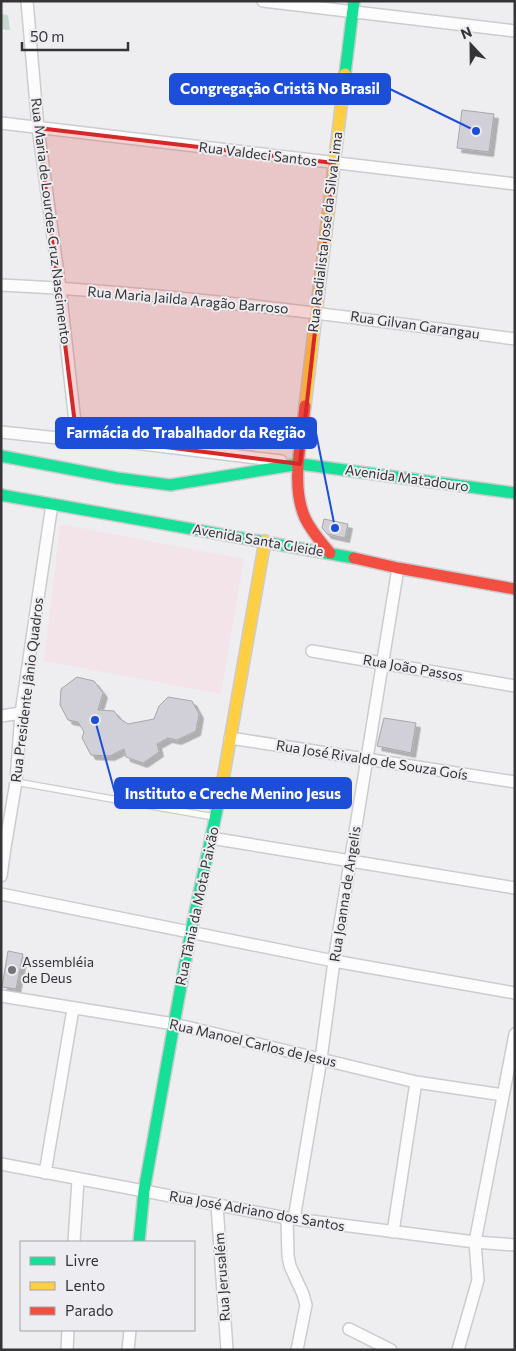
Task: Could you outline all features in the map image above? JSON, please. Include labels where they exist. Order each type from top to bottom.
[{"type":"street","name":"Rua Maria de Lourdes Cruz Nascimento","points":[[27,1],[38,128],[60,288],[77,440]]},
{"type":"street","points":[[263,1],[353,7],[515,32]]},
{"type":"street","name":"Rua Radialista José da Silva Lima","points":[[330,553],[310,530],[301,508],[298,493],[315,312],[353,7]]},
{"type":"street","name":"Rua Valdeci Santos","points":[[1,123],[515,184]]},
{"type":"street","name":"Rua Maria Jailda Aragão Barroso","points":[[1,285],[60,288],[315,312]]},
{"type":"street","name":"Rua Gilvan Garangau","points":[[315,312],[515,339]]},
{"type":"street","name":"Avenida Matadouro","points":[[1,432],[77,440],[102,439],[515,493]]},
{"type":"street","points":[[1,456],[117,478],[170,485],[300,464]]},
{"type":"street","name":"Avenida Santa Gleide","points":[[1,495],[265,541],[515,589]]},
{"type":"street","name":"Rua Presidente Jânio Quadros","points":[[1,876],[16,782],[21,713],[52,504]]},
{"type":"street","name":"Rua Tânia da Mota Paixão","points":[[138,1241],[144,1191],[174,1024],[191,931],[216,818],[265,541]]},
{"type":"street","name":"Rua Joanna de Angelis","points":[[297,1350],[306,1305],[290,1266],[288,1256],[290,1219],[321,1059],[334,961],[398,568]]},
{"type":"street","name":"Rua João Passos","points":[[312,651],[515,686]]},
{"type":"street","points":[[1,716],[21,713]]},
{"type":"street","name":"Rua José Rivaldo de Souza Goís","points":[[230,738],[515,782]]},
{"type":"street","points":[[211,838],[515,888]]},
{"type":"street","points":[[1,894],[334,961],[515,993]]},
{"type":"street","name":"Rua Manoel Carlos de Jesus","points":[[1,996],[174,1024],[416,1082],[503,1095]]},
{"type":"street","points":[[45,1173],[73,1009]]},
{"type":"street","points":[[458,1350],[478,1280],[475,1242],[515,1034]]},
{"type":"street","points":[[393,1232],[416,1082]]},
{"type":"street","name":"Rua José Adriano dos Santos","points":[[1,1164],[290,1219],[475,1242],[515,1245]]},
{"type":"street","points":[[74,1241],[78,1180]]},
{"type":"street","name":"Rua Jerusalém","points":[[216,1204],[227,1350]]},
{"type":"street","points":[[349,1329],[391,1350]]},
{"type":"street","points":[[67,1350],[68,1331]]},
{"type":"street","points":[[128,1350],[130,1331]]},
{"type":"lane","points":[[16,782],[216,818]]},
{"type":"highlighted area","points":[[38,128],[334,163],[300,464],[102,439],[77,440]]},
{"type":"shaded area","points":[[60,524],[244,559],[221,694],[44,661]]},
{"type":"green space","points":[[1,14],[8,15],[10,30],[1,29]]},
{"type":"building","points":[[462,110],[494,114],[489,152],[457,148]]},
{"type":"building","points":[[324,519],[348,524],[345,538],[327,534],[322,528]]},
{"type":"building","points":[[77,677],[94,681],[103,693],[98,710],[114,711],[119,718],[128,724],[154,719],[159,706],[168,697],[192,701],[199,714],[196,731],[177,740],[168,738],[157,744],[159,752],[143,763],[126,757],[124,749],[110,756],[91,755],[82,738],[84,732],[78,722],[68,720],[60,705],[61,689]]},
{"type":"building","points":[[384,718],[416,723],[411,753],[377,746]]},
{"type":"building","name":"Assembléia de Deus","points":[[8,951],[23,954],[16,989],[2,987]]},
{"type":"traffic: fast","points":[[345,74],[354,1]]},
{"type":"traffic: fast","points":[[1,456],[117,478],[170,485],[300,464],[515,493]]},
{"type":"traffic: fast","points":[[1,495],[354,558]]},
{"type":"traffic: fast","points":[[139,1241],[144,1191],[174,1024],[191,931],[221,791]]},
{"type":"traffic: slow","points":[[305,406],[345,74]]},
{"type":"traffic: slow","points":[[221,791],[265,541]]},
{"type":"traffic: jam","points":[[305,406],[298,462],[298,491],[305,518],[316,536],[330,553]]},
{"type":"traffic: jam","points":[[354,558],[398,568],[515,589]]},
{"type":"place","name":"Congregação Cristã No Brasil","points":[[476,131]]},
{"type":"place","name":"Farmácia do Trabalhador da Região","points":[[335,528]]},
{"type":"place","name":"Instituto e Creche Menino Jesus","points":[[95,720]]},
{"type":"place","name":"Assembléia de Deus","points":[[12,970]]}]
